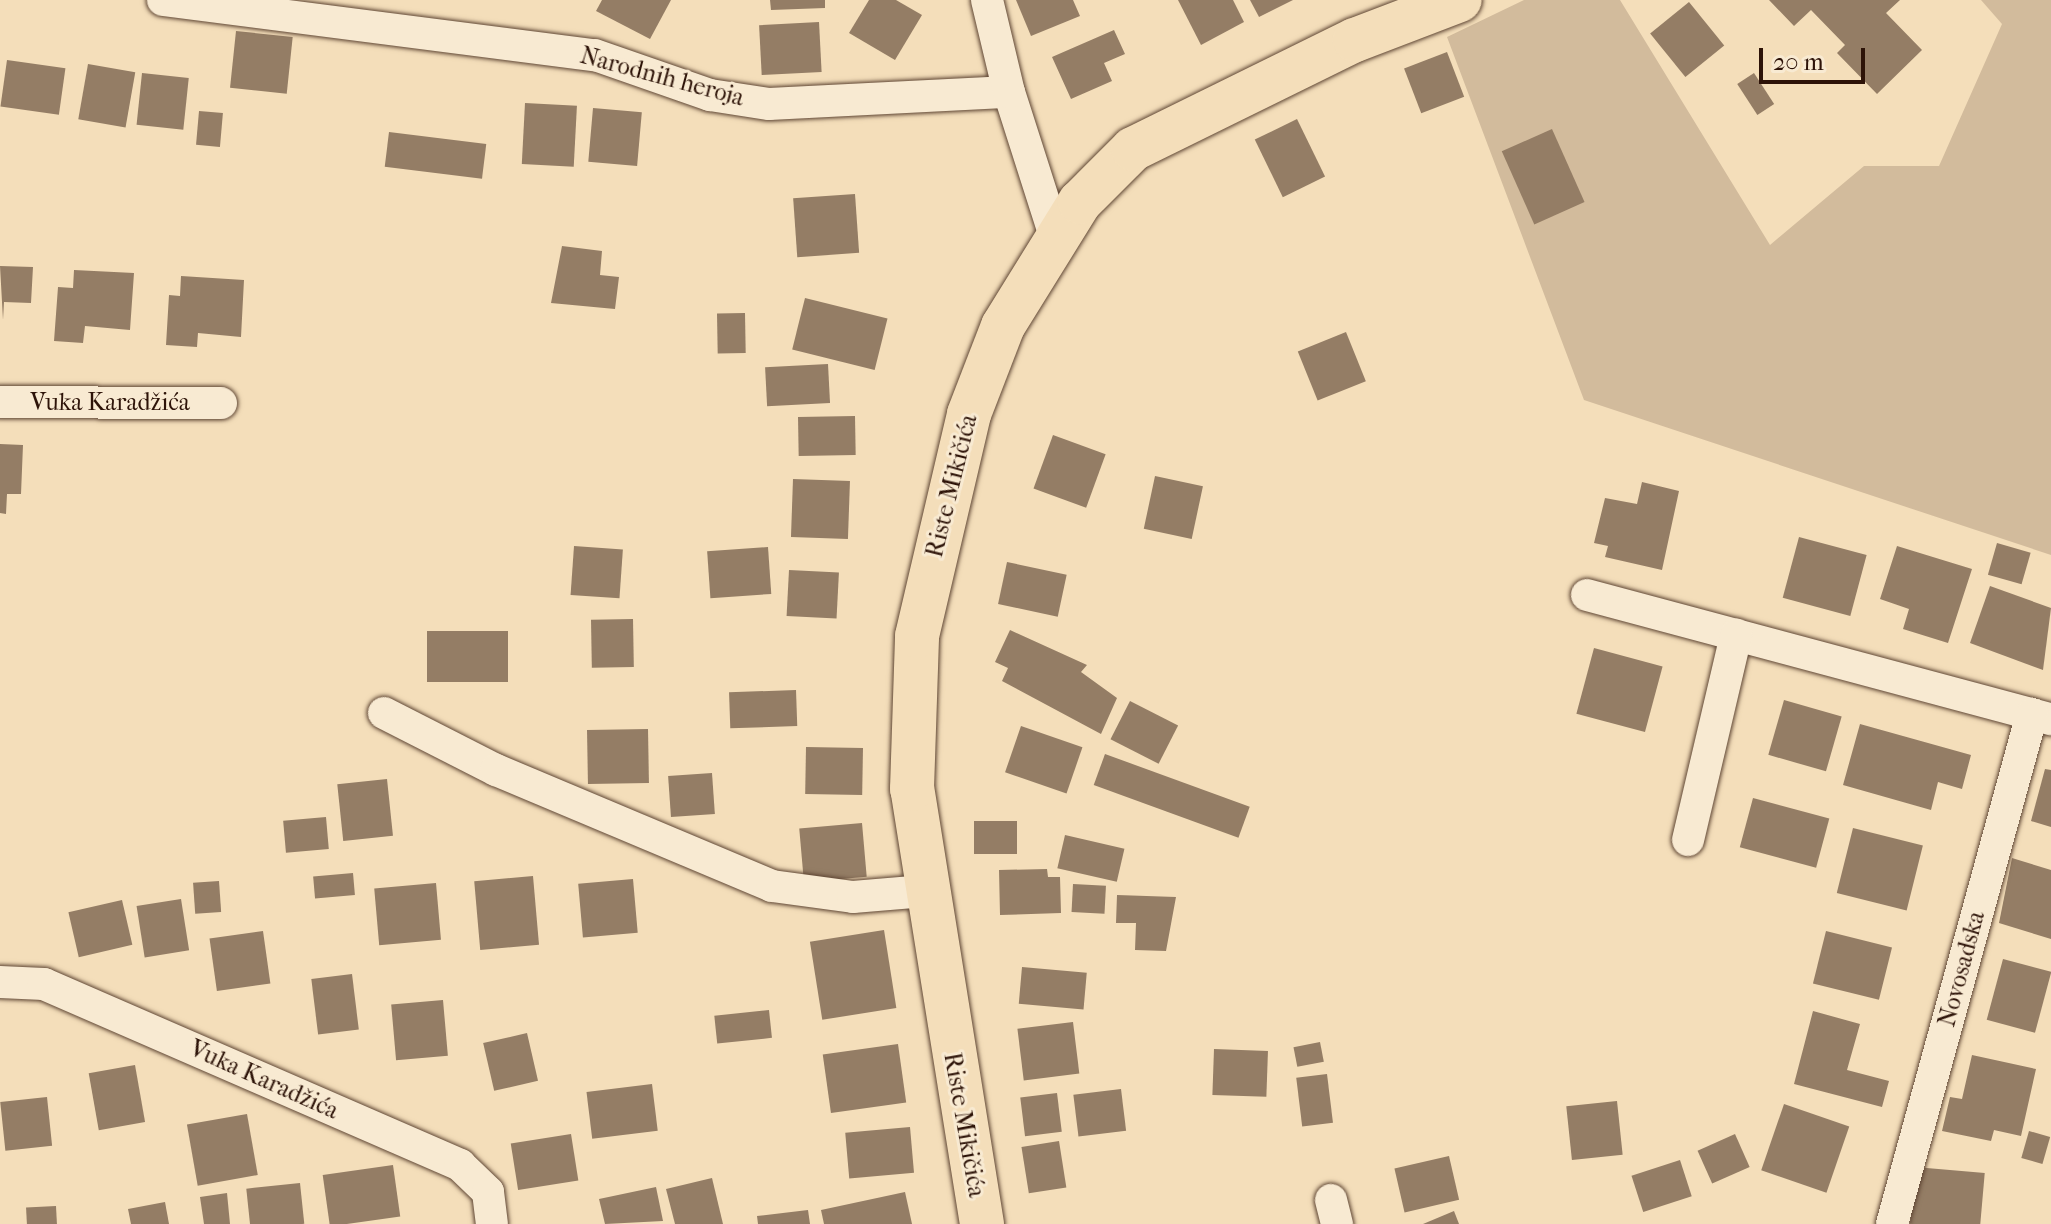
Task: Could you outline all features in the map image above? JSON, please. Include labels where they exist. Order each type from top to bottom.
[{"type":"main road","name":"Riste Mikičića","points":[[982,1224],[925,891],[912,789],[917,636],[969,414],[1003,326],[1080,202],[1133,149],[1355,40],[1460,0]]},
{"type":"street","name":"Narodnih heroja","points":[[163,0],[595,55],[710,95],[769,104],[1009,92]]},
{"type":"street","points":[[987,0],[1009,92],[1056,239]]},
{"type":"street","name":"Vuka Karadžića","points":[[0,402],[221,403]]},
{"type":"street","name":"Novosadska","points":[[1587,595],[2041,716],[1892,1224]]},
{"type":"street","points":[[1688,840],[1736,635]]},
{"type":"street","points":[[384,713],[496,770],[772,886],[853,897],[925,891]]},
{"type":"street","name":"Vuka Karadžića","points":[[0,982],[44,984],[460,1165],[488,1192],[492,1224]]},
{"type":"shaded area","points":[[1524,0],[1620,0],[1770,245],[1864,166],[1939,166],[2002,24],[1981,0],[2051,0],[2051,555],[1584,400],[1447,37]]},
{"type":"building","points":[[602,0],[671,0],[650,39],[596,11]]},
{"type":"building","points":[[770,0],[825,0],[825,8],[771,10]]},
{"type":"building","points":[[869,0],[896,0],[922,15],[895,60],[849,33]]},
{"type":"building","points":[[1016,0],[1073,0],[1080,16],[1031,36]]},
{"type":"building","points":[[1178,0],[1233,0],[1244,22],[1201,45]]},
{"type":"building","points":[[1250,0],[1293,0],[1259,17]]},
{"type":"building","points":[[1769,0],[1900,0],[1886,13],[1922,50],[1877,94],[1837,53],[1845,45],[1811,10],[1794,26]]},
{"type":"building","points":[[1689,2],[1724,46],[1685,77],[1650,33]]},
{"type":"building","points":[[819,22],[822,72],[762,75],[759,25]]},
{"type":"building","points":[[1114,30],[1125,54],[1104,63],[1112,81],[1071,99],[1052,57]]},
{"type":"building","points":[[236,31],[293,37],[287,94],[230,88]]},
{"type":"building","points":[[1447,52],[1464,97],[1421,113],[1404,68]]},
{"type":"building","points":[[7,60],[65,68],[59,115],[0,107]]},
{"type":"building","points":[[88,64],[135,72],[126,127],[78,119]]},
{"type":"building","points":[[142,73],[189,78],[183,130],[137,125]]},
{"type":"building","points":[[1754,73],[1774,104],[1757,115],[1737,84]]},
{"type":"building","points":[[525,103],[577,106],[574,167],[522,164]]},
{"type":"building","points":[[593,108],[642,112],[637,166],[588,162]]},
{"type":"building","points":[[199,111],[223,113],[220,147],[196,145]]},
{"type":"building","points":[[1297,119],[1325,177],[1283,197],[1255,140]]},
{"type":"building","points":[[1552,129],[1585,202],[1534,224],[1502,151]]},
{"type":"building","points":[[389,132],[486,144],[482,179],[385,167]]},
{"type":"building","points":[[855,194],[859,253],[797,257],[793,198]]},
{"type":"building","points":[[562,246],[602,251],[600,275],[619,277],[615,309],[551,303]]},
{"type":"building","points":[[0,266],[33,267],[31,303],[4,302],[3,320]]},
{"type":"building","points":[[74,270],[134,273],[130,330],[85,326],[83,343],[54,341],[58,287],[73,288]]},
{"type":"building","points":[[181,276],[244,280],[241,337],[198,333],[197,347],[166,345],[169,295],[180,296]]},
{"type":"building","points":[[805,298],[887,319],[875,370],[792,349]]},
{"type":"building","points":[[717,313],[745,313],[746,353],[718,353]]},
{"type":"building","points":[[1346,332],[1366,381],[1318,401],[1298,351]]},
{"type":"building","points":[[828,364],[830,403],[767,406],[765,367]]},
{"type":"building","points":[[855,416],[856,455],[799,456],[798,417]]},
{"type":"building","points":[[1053,435],[1106,454],[1086,508],[1034,489]]},
{"type":"building","points":[[0,444],[23,445],[21,494],[7,494],[6,514],[0,513]]},
{"type":"building","points":[[1155,476],[1203,486],[1192,539],[1144,529]]},
{"type":"building","points":[[793,479],[850,481],[848,539],[791,537]]},
{"type":"building","points":[[1642,482],[1679,491],[1662,570],[1605,557],[1608,546],[1594,543],[1605,498],[1637,504]]},
{"type":"building","points":[[1799,537],[1867,555],[1850,616],[1783,598]]},
{"type":"building","points":[[1997,543],[2031,553],[2022,584],[1988,575]]},
{"type":"building","points":[[574,546],[623,549],[619,598],[571,595]]},
{"type":"building","points":[[1897,546],[1972,569],[1948,643],[1903,629],[1909,609],[1880,599]]},
{"type":"building","points":[[768,547],[771,594],[710,598],[707,551]]},
{"type":"building","points":[[1007,562],[1067,575],[1058,617],[998,604]]},
{"type":"building","points":[[789,570],[839,573],[837,619],[787,616]]},
{"type":"building","points":[[1990,586],[2051,608],[2043,670],[1970,643]]},
{"type":"building","points":[[633,619],[634,667],[592,668],[591,620]]},
{"type":"building","points":[[1010,630],[1087,665],[1081,672],[1117,698],[1101,734],[1002,681],[1008,668],[995,662]]},
{"type":"building","points":[[427,631],[508,631],[508,682],[427,682]]},
{"type":"building","points":[[1594,648],[1663,666],[1645,732],[1576,714]]},
{"type":"building","points":[[796,690],[797,726],[730,728],[729,692]]},
{"type":"building","points":[[1784,700],[1842,717],[1826,771],[1768,755]]},
{"type":"building","points":[[1130,701],[1178,726],[1159,764],[1110,739]]},
{"type":"building","points":[[1860,724],[1971,755],[1962,789],[1938,782],[1931,810],[1843,785]]},
{"type":"building","points":[[1021,726],[1082,747],[1067,793],[1005,772]]},
{"type":"building","points":[[648,729],[649,783],[588,784],[587,730]]},
{"type":"building","points":[[806,747],[863,748],[862,795],[805,794]]},
{"type":"building","points":[[1105,754],[1250,807],[1238,838],[1094,785]]},
{"type":"building","points":[[2045,769],[2051,770],[2051,827],[2031,821]]},
{"type":"building","points":[[712,773],[715,814],[671,817],[668,776]]},
{"type":"building","points":[[387,779],[393,836],[343,841],[337,784]]},
{"type":"building","points":[[1753,798],[1829,818],[1816,868],[1740,847]]},
{"type":"building","points":[[326,817],[329,849],[286,853],[283,821]]},
{"type":"building","points":[[974,821],[1017,821],[1017,854],[974,854]]},
{"type":"building","points":[[862,823],[867,877],[804,882],[799,828]]},
{"type":"building","points":[[1853,828],[1923,845],[1907,910],[1837,893]]},
{"type":"building","points":[[1065,835],[1124,849],[1117,882],[1057,868]]},
{"type":"building","points":[[2012,858],[2051,870],[2051,939],[1999,923]]},
{"type":"building","points":[[1047,869],[1048,877],[1060,877],[1061,913],[1000,915],[999,870]]},
{"type":"building","points":[[353,873],[355,895],[315,898],[313,876]]},
{"type":"building","points":[[533,876],[539,945],[480,950],[474,881]]},
{"type":"building","points":[[633,879],[638,933],[583,938],[578,884]]},
{"type":"building","points":[[219,881],[221,912],[195,914],[193,883]]},
{"type":"building","points":[[436,883],[441,940],[379,945],[374,888]]},
{"type":"building","points":[[1073,884],[1106,886],[1104,914],[1072,912]]},
{"type":"building","points":[[1117,895],[1176,897],[1166,951],[1135,950],[1136,923],[1116,923]]},
{"type":"building","points":[[181,899],[189,950],[145,957],[137,906]]},
{"type":"building","points":[[122,900],[132,945],[79,957],[68,912]]},
{"type":"building","points":[[884,930],[896,1008],[822,1020],[810,942]]},
{"type":"building","points":[[263,931],[270,983],[217,991],[210,939]]},
{"type":"building","points":[[1826,931],[1892,947],[1879,1000],[1813,983]]},
{"type":"building","points":[[2003,959],[2051,972],[2035,1033],[1987,1020]]},
{"type":"building","points":[[1022,967],[1087,973],[1084,1010],[1019,1004]]},
{"type":"building","points":[[352,974],[359,1030],[318,1035],[311,979]]},
{"type":"building","points":[[443,1000],[448,1056],[396,1060],[391,1005]]},
{"type":"building","points":[[769,1010],[772,1038],[717,1044],[714,1016]]},
{"type":"building","points":[[1813,1011],[1860,1024],[1847,1070],[1889,1081],[1882,1107],[1794,1084]]},
{"type":"building","points":[[1073,1022],[1079,1074],[1024,1080],[1017,1029]]},
{"type":"building","points":[[527,1033],[538,1081],[494,1091],[483,1043]]},
{"type":"building","points":[[1320,1042],[1324,1062],[1297,1067],[1293,1047]]},
{"type":"building","points":[[898,1044],[906,1102],[831,1113],[823,1055]]},
{"type":"building","points":[[1214,1049],[1268,1051],[1266,1097],[1212,1095]]},
{"type":"building","points":[[1972,1055],[2036,1069],[2021,1136],[1994,1130],[1991,1141],[1942,1131],[1950,1097],[1962,1099]]},
{"type":"building","points":[[135,1065],[145,1122],[99,1130],[89,1073]]},
{"type":"building","points":[[1327,1074],[1333,1123],[1302,1126],[1296,1078]]},
{"type":"building","points":[[652,1084],[658,1131],[592,1139],[586,1092]]},
{"type":"building","points":[[1121,1089],[1126,1131],[1078,1137],[1073,1095]]},
{"type":"building","points":[[1057,1093],[1062,1132],[1025,1136],[1020,1098]]},
{"type":"building","points":[[47,1097],[52,1146],[5,1151],[0,1102]]},
{"type":"building","points":[[1617,1101],[1623,1155],[1572,1160],[1566,1106]]},
{"type":"building","points":[[1784,1104],[1849,1126],[1826,1193],[1761,1170]]},
{"type":"building","points":[[247,1114],[258,1175],[198,1186],[187,1125]]},
{"type":"building","points":[[910,1127],[914,1173],[849,1178],[845,1133]]},
{"type":"building","points":[[2029,1131],[2050,1137],[2042,1164],[2021,1158]]},
{"type":"building","points":[[571,1134],[578,1180],[518,1190],[511,1144]]},
{"type":"building","points":[[1735,1134],[1750,1167],[1712,1184],[1698,1151]]},
{"type":"building","points":[[1059,1141],[1066,1187],[1029,1193],[1021,1147]]},
{"type":"building","points":[[1449,1156],[1459,1200],[1405,1212],[1394,1169]]},
{"type":"building","points":[[1680,1160],[1692,1196],[1643,1212],[1631,1176]]},
{"type":"building","points":[[393,1165],[400,1216],[330,1224],[323,1175]]},
{"type":"building","points":[[1915,1167],[1985,1173],[1980,1224],[1910,1224]]},
{"type":"building","points":[[712,1178],[723,1224],[675,1224],[666,1189]]},
{"type":"building","points":[[300,1183],[304,1224],[250,1224],[246,1189]]},
{"type":"building","points":[[656,1187],[663,1221],[605,1224],[599,1199]]},
{"type":"building","points":[[905,1192],[912,1224],[824,1224],[821,1210]]},
{"type":"building","points":[[227,1193],[230,1224],[204,1224],[200,1197]]},
{"type":"building","points":[[165,1202],[169,1224],[131,1224],[128,1209]]},
{"type":"building","points":[[56,1206],[57,1224],[27,1224],[26,1208]]},
{"type":"building","points":[[808,1210],[810,1224],[758,1224],[757,1216]]},
{"type":"building","points":[[1454,1211],[1459,1224],[1423,1224]]}]
